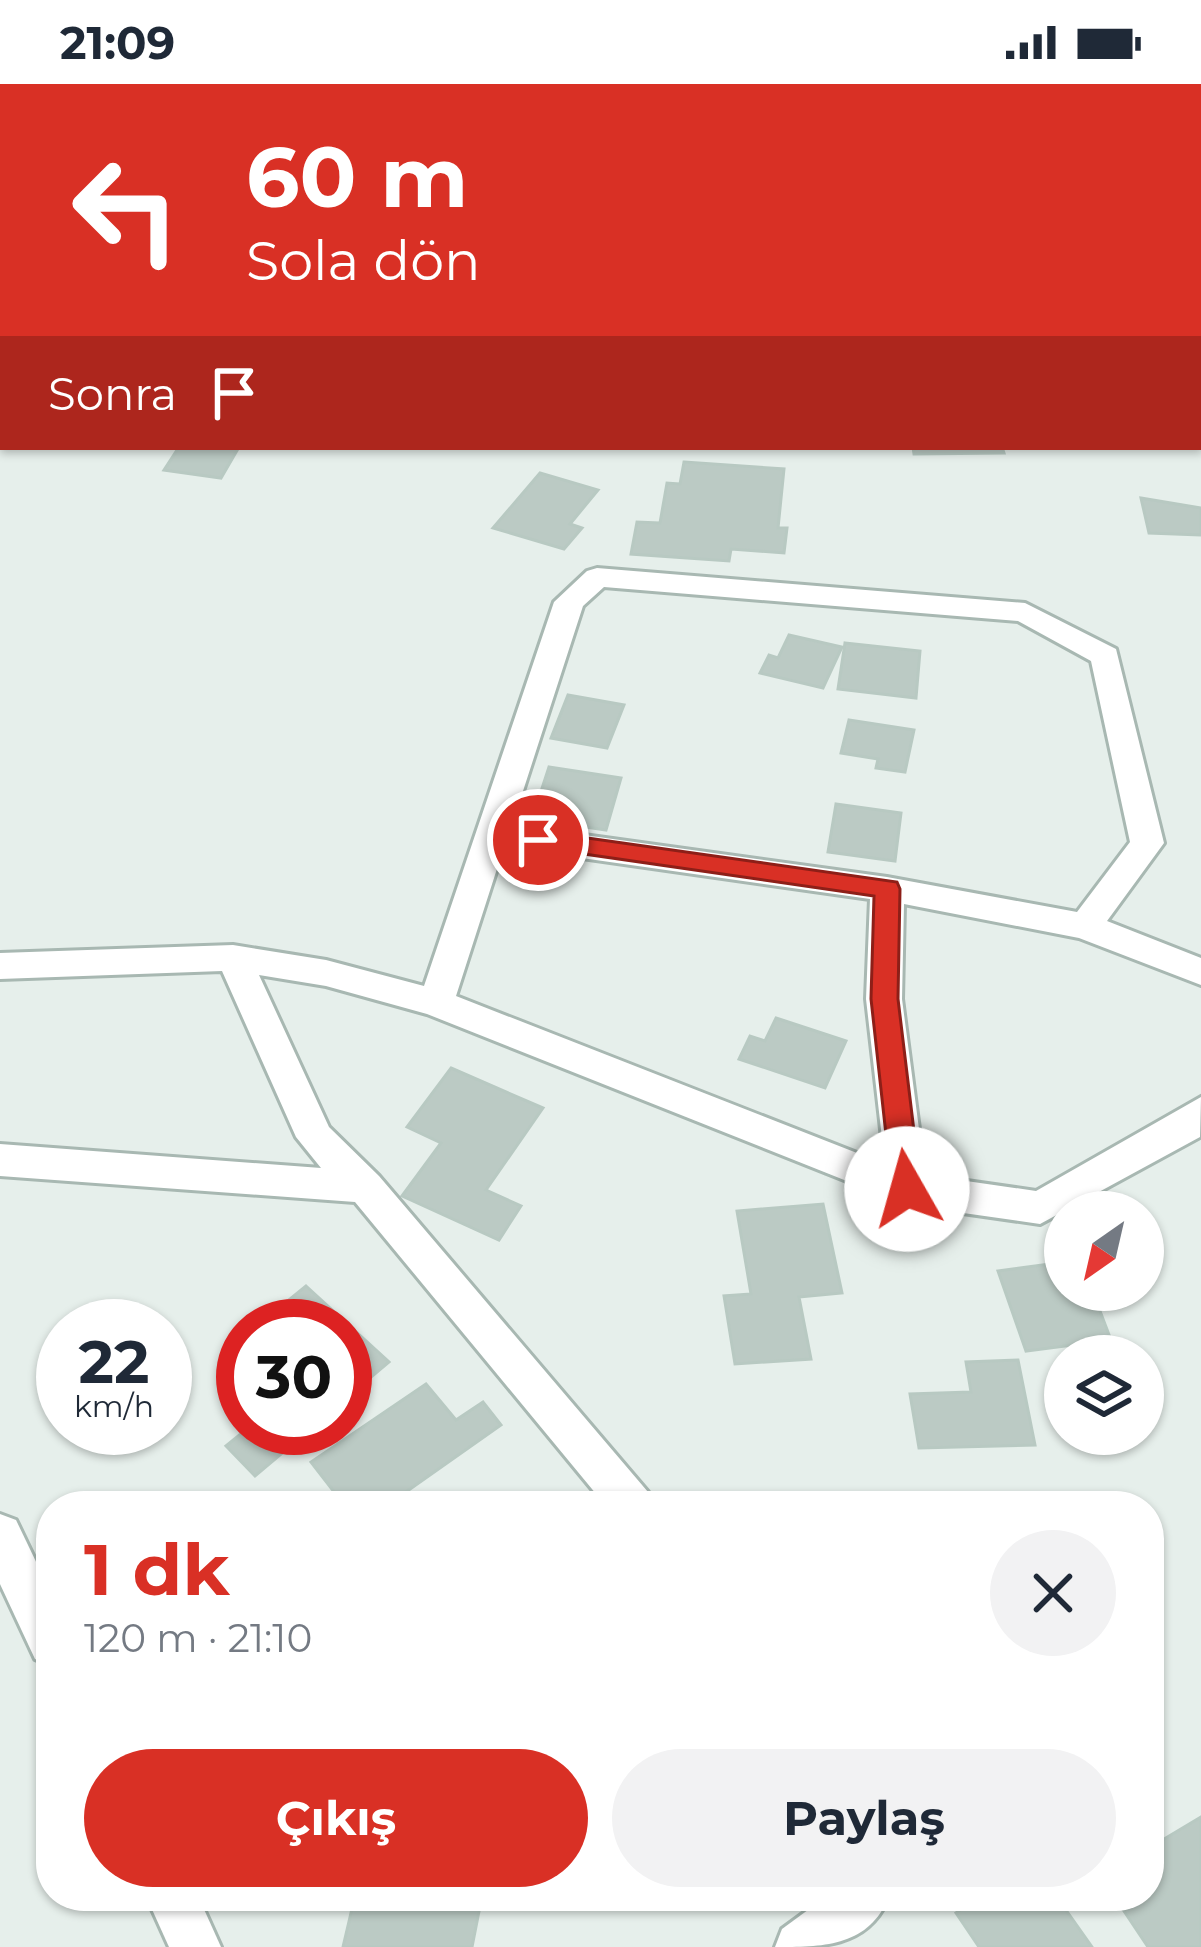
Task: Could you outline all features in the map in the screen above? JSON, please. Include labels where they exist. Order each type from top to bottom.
[{"type":"street","points":[[436,1003],[569,602],[597,577],[1025,612],[1105,656],[1147,843],[1085,926]]},
{"type":"street","points":[[494,834],[887,889],[1085,926],[1201,972]]},
{"type":"street","points":[[887,889],[884,999],[907,1189]]},
{"type":"street","points":[[233,958],[315,1137],[365,1187],[620,1491]]},
{"type":"street","points":[[0,966],[233,958],[326,973],[436,1003],[907,1189],[1040,1208],[1187,1126],[1201,1112]]},
{"type":"street","points":[[0,1160],[365,1187]]},
{"type":"street","points":[[0,1535],[36,1611]]},
{"type":"street","points":[[178,1911],[196,1947]]},
{"type":"street","points":[[800,1947],[849,1911]]},
{"type":"building","points":[[177,450],[237,450],[221,478],[164,470]]},
{"type":"building","points":[[913,450],[1004,453],[914,454]]},
{"type":"building","points":[[684,462],[784,469],[778,528],[787,528],[784,553],[731,549],[729,561],[631,554],[637,522],[660,523],[667,483],[680,484]]},
{"type":"building","points":[[540,473],[598,490],[570,524],[582,528],[564,549],[493,528]]},
{"type":"building","points":[[1141,498],[1201,508],[1201,535],[1149,533]]},
{"type":"building","points":[[789,635],[842,647],[823,688],[760,673],[769,655],[778,658]]},
{"type":"building","points":[[845,643],[920,651],[916,698],[838,689]]},
{"type":"building","points":[[568,695],[624,705],[607,748],[551,738]]},
{"type":"building","points":[[849,720],[914,730],[905,772],[876,768],[878,759],[841,753]]},
{"type":"building","points":[[549,767],[621,778],[606,830],[532,819]]},
{"type":"building","points":[[836,804],[901,813],[895,861],[828,852]]},
{"type":"building","points":[[776,1018],[846,1041],[825,1088],[739,1059],[750,1036],[765,1041]]},
{"type":"building","points":[[451,1068],[543,1108],[486,1190],[521,1206],[499,1240],[402,1196],[441,1143],[407,1127]]},
{"type":"building","points":[[823,1204],[842,1293],[799,1297],[811,1359],[735,1364],[724,1296],[751,1294],[737,1211]]},
{"type":"building","points":[[1044,1265],[1044,1311],[1100,1311],[1109,1335],[1044,1335],[1044,1349],[1026,1351],[998,1271]]},
{"type":"building","points":[[306,1286],[320,1299],[290,1299]]},
{"type":"building","points":[[372,1346],[389,1362],[372,1376]]},
{"type":"building","points":[[1018,1360],[1035,1445],[919,1448],[910,1394],[971,1392],[966,1362]]},
{"type":"building","points":[[426,1384],[456,1420],[483,1402],[501,1425],[407,1491],[333,1491],[311,1462],[321,1455],[372,1455],[372,1421]]},
{"type":"building","points":[[235,1455],[280,1455],[255,1476]]},
{"type":"building","points":[[1201,1817],[1201,1947],[1148,1947],[1124,1911],[1164,1911],[1164,1839]]},
{"type":"building","points":[[351,1911],[479,1911],[472,1947],[343,1947]]},
{"type":"building","points":[[1067,1911],[1092,1947],[979,1947],[956,1913]]},
{"type":"route","points":[[538,840],[887,889],[884,999],[907,1189]]}]
